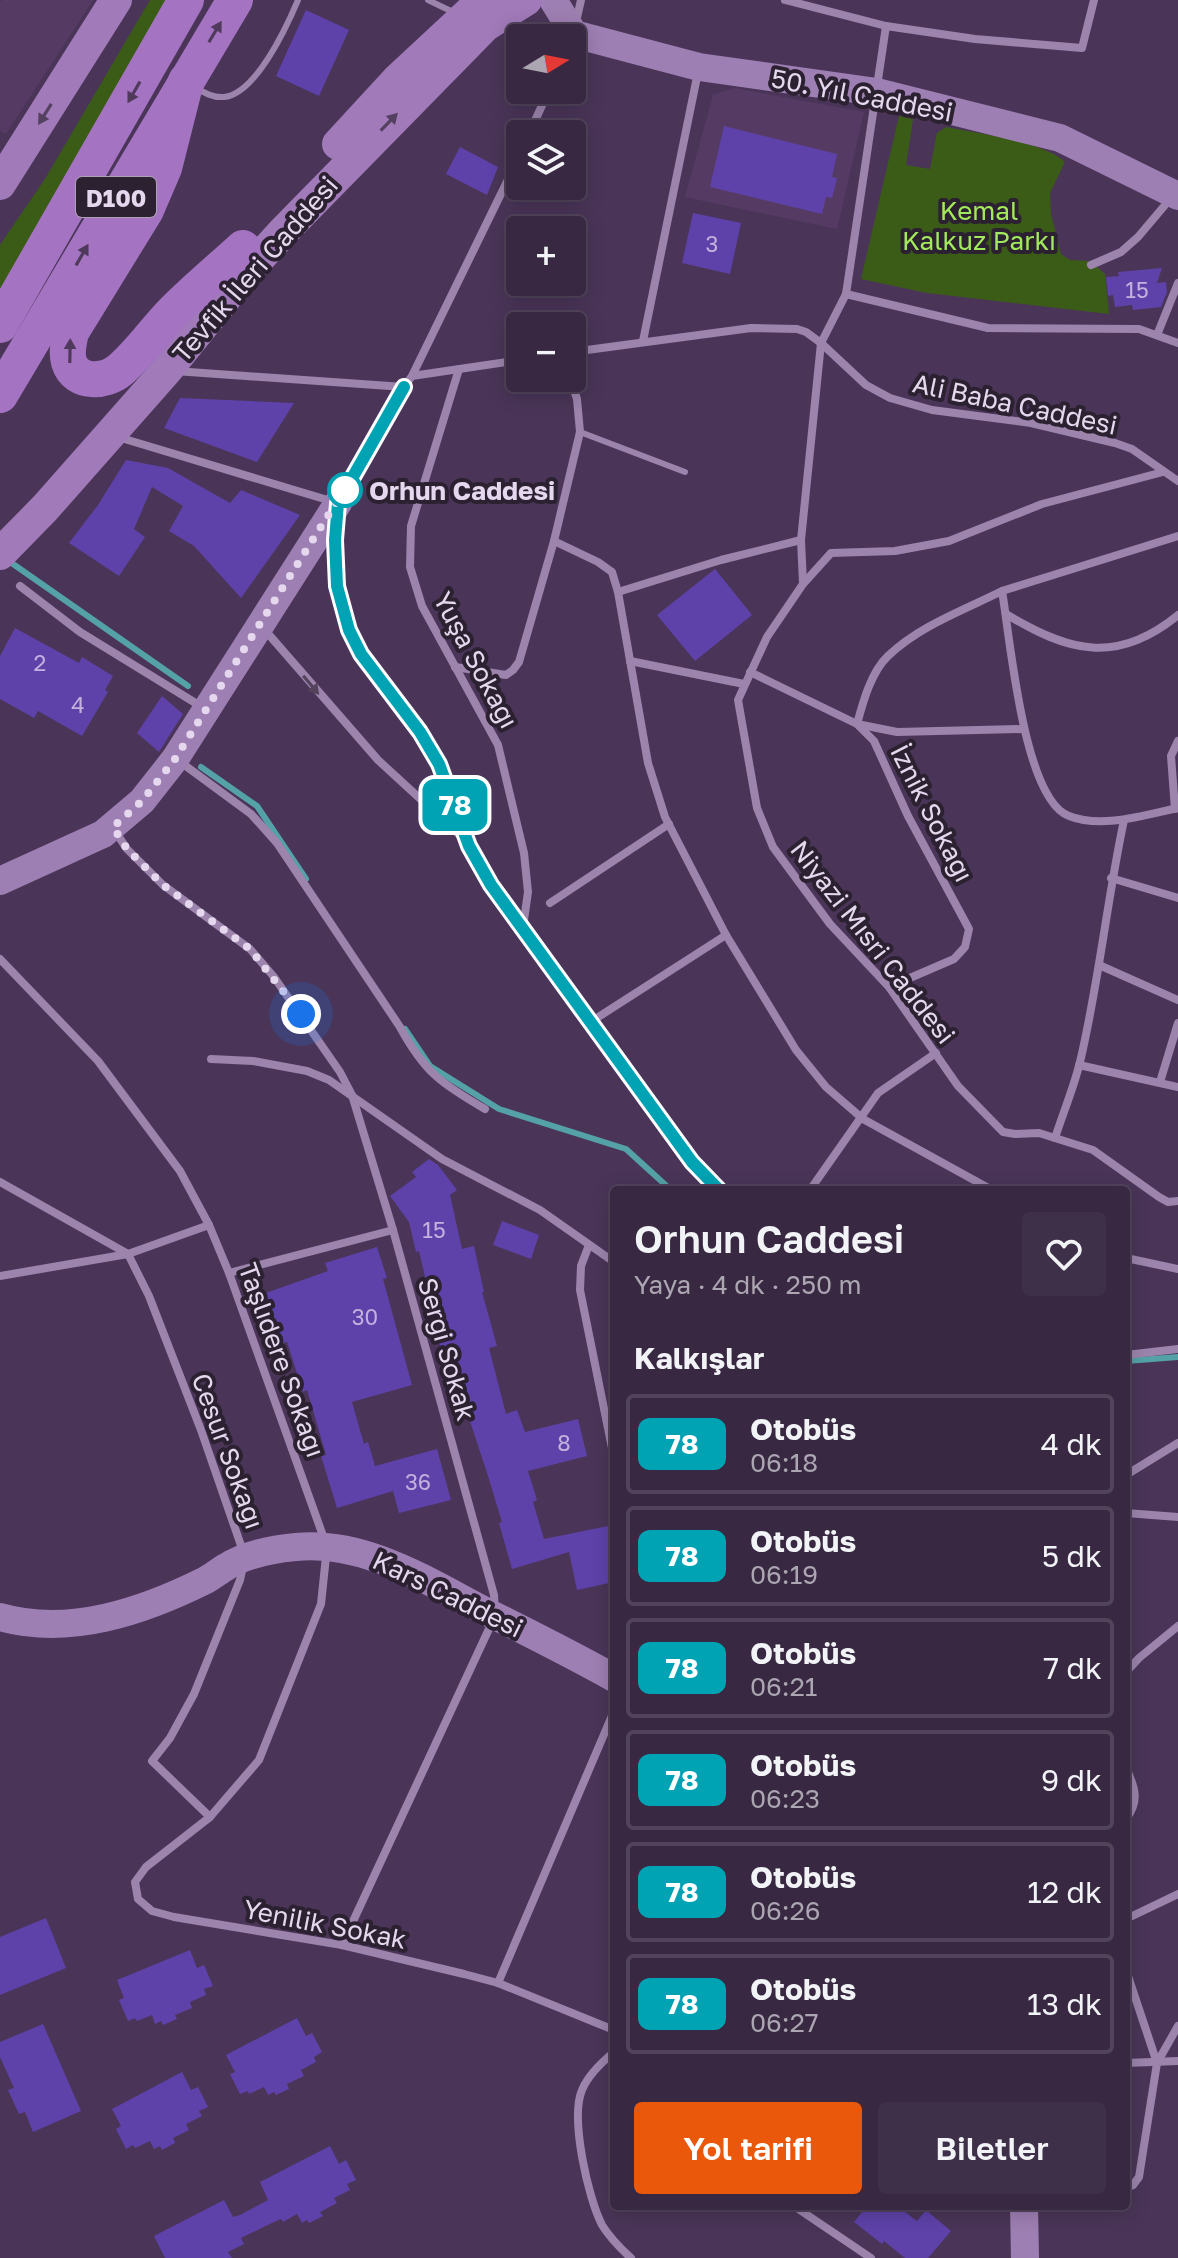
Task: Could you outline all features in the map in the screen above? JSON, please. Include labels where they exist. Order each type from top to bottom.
[{"type":"highway","name":"D100","points":[[0,325],[186,0]]},
{"type":"highway","name":"D100","points":[[0,395],[235,0]]},
{"type":"highway","points":[[186,81],[164,168],[146,210],[71,332],[67,349],[69,365],[77,375],[89,380],[107,378],[120,370],[174,311],[243,248]]},
{"type":"main road","points":[[4,169],[116,0]]},
{"type":"main road","name":"Tevfik İleri Caddesi","points":[[0,554],[166,371],[243,276],[408,102],[485,26],[526,0]]},
{"type":"main road","points":[[0,526],[18,520],[42,498],[120,405],[243,248],[397,80],[474,9]]},
{"type":"street","points":[[553,0],[566,24]]},
{"type":"street","points":[[576,24],[581,0]]},
{"type":"street","points":[[785,0],[886,26],[975,39],[1082,48],[1094,0]]},
{"type":"street","points":[[803,584],[801,540],[821,343],[846,294],[886,26]]},
{"type":"street","name":"50. Yıl Caddesi","points":[[586,39],[699,67],[877,92],[1060,138],[1176,195]]},
{"type":"street","points":[[643,341],[699,67]]},
{"type":"street","points":[[0,881],[81,845],[113,827],[142,801],[175,759],[338,503],[412,376],[506,184]]},
{"type":"street","points":[[1091,265],[1121,252],[1176,195]]},
{"type":"street","points":[[1157,335],[1178,283]]},
{"type":"street","points":[[846,294],[988,328],[1139,329],[1178,343]]},
{"type":"street","name":"Ali Baba Caddesi","points":[[586,350],[751,328],[806,332],[866,385],[890,398],[932,410],[1031,423],[1115,443],[1132,449],[1178,481]]},
{"type":"street","points":[[412,376],[506,362]]},
{"type":"street","name":"Yuşa Sokağı","points":[[459,369],[411,526],[410,567],[422,606],[498,745],[524,853],[528,892],[523,927]]},
{"type":"street","points":[[166,371],[404,387]]},
{"type":"street","points":[[455,667],[506,675],[519,662],[554,541],[580,432],[575,392]]},
{"type":"street","points":[[110,434],[338,503]]},
{"type":"street","name":"Niyazi Mısri Caddesi","points":[[1163,472],[1042,504],[949,541],[895,551],[831,553],[803,584],[767,637],[738,700],[757,808],[773,847],[830,924],[889,987],[958,1086],[1003,1132],[1039,1133],[1093,1150],[1168,1202],[1178,1201]]},
{"type":"street","points":[[338,503],[335,540],[337,586],[349,630],[361,654],[420,732],[439,764],[469,846],[491,885],[692,1162],[715,1186]]},
{"type":"street","points":[[857,724],[866,695],[886,657],[922,630],[1002,591],[1178,536]]},
{"type":"street","points":[[618,592],[721,560],[801,540]]},
{"type":"street","points":[[554,541],[612,572],[648,763],[669,824],[726,935],[796,1050],[826,1087],[863,1119],[985,1186]]},
{"type":"street","points":[[20,586],[80,632],[206,710]]},
{"type":"street","points":[[1002,591],[1023,729],[1040,782],[1067,816],[1124,820],[1176,808],[1171,756],[1178,741]]},
{"type":"street","points":[[1006,614],[1041,636],[1066,645],[1092,648],[1116,647],[1139,639],[1178,615]]},
{"type":"street","points":[[261,625],[378,760],[455,829],[469,846]]},
{"type":"street","points":[[630,661],[744,684]]},
{"type":"street","points":[[750,672],[857,724],[897,732],[1023,729]]},
{"type":"street","name":"İznik Sokağı","points":[[857,724],[874,741],[908,816],[969,929],[965,947],[954,959],[889,987]]},
{"type":"street","points":[[175,759],[251,814],[277,843],[400,1027],[416,1056],[448,1088],[485,1109]]},
{"type":"street","points":[[1055,1138],[1079,1065],[1124,820]]},
{"type":"street","points":[[550,903],[669,824]]},
{"type":"street","name":"Sergi Sokak","points":[[113,827],[127,849],[163,885],[250,949],[315,1033],[352,1095],[485,1555],[494,1595],[495,1616]]},
{"type":"street","points":[[1111,878],[1178,898]]},
{"type":"street","points":[[592,1021],[726,935]]},
{"type":"street","name":"Taşlıdere Sokağı","points":[[0,959],[114,1080],[180,1171],[209,1225],[229,1273],[327,1547],[321,1604],[259,1760],[210,1817]]},
{"type":"street","points":[[1099,965],[1178,1000]]},
{"type":"street","points":[[1160,1082],[1178,1023]]},
{"type":"street","points":[[813,1186],[863,1119],[878,1093],[936,1053]]},
{"type":"street","points":[[211,1059],[253,1061],[307,1071],[329,1080],[442,1159],[540,1210],[610,1259]]},
{"type":"street","points":[[1079,1065],[1178,1087]]},
{"type":"street","points":[[0,1182],[128,1254]]},
{"type":"street","points":[[0,1276],[128,1254],[209,1225]]},
{"type":"street","points":[[229,1273],[393,1230]]},
{"type":"street","points":[[589,1245],[579,1276],[580,1290],[610,1438]]},
{"type":"street","name":"Cesur Sokağı","points":[[128,1254],[149,1296],[201,1430],[240,1580],[194,1694],[170,1738],[152,1761],[210,1817]]},
{"type":"street","points":[[1130,1259],[1178,1269]]},
{"type":"street","points":[[1130,1355],[1178,1349]]},
{"type":"street","points":[[1130,1473],[1178,1443]]},
{"type":"street","points":[[1130,1513],[1178,1517]]},
{"type":"street","name":"Kars Caddesi","points":[[0,1607],[29,1613],[79,1612],[121,1603],[206,1570],[287,1548],[327,1547],[362,1552],[417,1576],[610,1676]]},
{"type":"street","name":"Kars Caddesi","points":[[0,1617],[23,1622],[64,1624],[120,1614],[180,1592],[236,1562]]},
{"type":"street","points":[[342,1945],[495,1616]]},
{"type":"street","points":[[1130,1668],[1178,1626]]},
{"type":"street","points":[[498,1983],[610,1720]]},
{"type":"street","points":[[1130,1777],[1136,1798],[1130,1814]]},
{"type":"street","name":"Yenilik Sokak","points":[[210,1817],[146,1867],[135,1882],[138,1899],[152,1911],[342,1945],[498,1983],[610,2028]]},
{"type":"street","points":[[1130,1917],[1178,1894]]},
{"type":"street","points":[[1130,1982],[1157,2063]]},
{"type":"street","points":[[1130,2186],[1139,2177],[1157,2063],[1178,2026]]},
{"type":"street","points":[[610,2056],[582,2089],[576,2122],[592,2202],[603,2226],[631,2258]]},
{"type":"street","points":[[1130,2063],[1178,2061]]},
{"type":"street","points":[[800,2210],[871,2258]]},
{"type":"street","points":[[1025,2258],[1027,2210]]},
{"type":"lane","points":[[186,81],[207,95],[224,97],[236,93],[261,70],[284,33],[298,0]]},
{"type":"lane","points":[[428,0],[474,9]]},
{"type":"lane","points":[[580,432],[685,472]]},
{"type":"shaded area","points":[[2,0],[93,0],[6,134],[0,131]]},
{"type":"shaded area","points":[[734,88],[864,112],[837,229],[685,197],[713,95]]},
{"type":"green space","points":[[150,0],[169,0],[0,307],[0,245],[45,179]]},
{"type":"green space","name":"Kemal Kalkuz Parkı","points":[[899,116],[913,119],[906,165],[930,169],[937,133],[946,127],[1026,144],[1065,162],[1050,193],[1051,214],[1061,254],[1070,260],[1090,261],[1105,274],[1109,314],[927,293],[861,279]]},
{"type":"building","points":[[306,10],[349,30],[319,96],[276,76]]},
{"type":"building","points":[[724,126],[837,154],[832,177],[837,178],[832,198],[826,197],[822,214],[710,187]]},
{"type":"building","points":[[460,147],[498,167],[487,195],[446,174]]},
{"type":"building","points":[[693,213],[741,223],[730,274],[682,263]]},
{"type":"building","points":[[1162,268],[1157,283],[1166,282],[1167,292],[1161,307],[1133,310],[1132,305],[1115,307],[1113,295],[1108,296],[1106,277],[1119,276],[1118,272]]},
{"type":"building","points":[[180,398],[294,403],[257,462],[164,428]]},
{"type":"building","points":[[126,460],[168,468],[230,503],[241,490],[300,515],[241,598],[194,546],[169,531],[183,506],[152,487],[134,529],[145,537],[119,576],[69,543]]},
{"type":"building","points":[[715,569],[752,615],[695,661],[657,615]]},
{"type":"building","points":[[15,628],[79,663],[82,657],[113,676],[105,690],[108,692],[82,736],[38,711],[34,718],[0,699],[0,656]]},
{"type":"building","points":[[162,696],[183,714],[159,752],[137,733]]},
{"type":"building","points":[[429,1159],[438,1165],[457,1190],[450,1195],[462,1249],[474,1246],[482,1292],[497,1346],[489,1348],[506,1414],[517,1410],[525,1432],[578,1419],[587,1456],[528,1471],[537,1500],[533,1502],[544,1539],[608,1526],[610,1583],[577,1590],[569,1552],[512,1569],[499,1523],[502,1522],[450,1359],[444,1360],[419,1251],[416,1252],[409,1222],[390,1196],[416,1177],[412,1172]]},
{"type":"building","points":[[502,1221],[539,1235],[531,1259],[493,1245]]},
{"type":"building","points":[[377,1247],[412,1385],[352,1402],[364,1444],[368,1442],[375,1466],[437,1449],[451,1500],[399,1513],[393,1491],[337,1508],[321,1456],[326,1455],[307,1390],[303,1392],[287,1342],[280,1344],[263,1294],[328,1271],[325,1263]]},
{"type":"building","points":[[46,1918],[66,1968],[0,1995],[0,1937]]},
{"type":"building","points":[[190,1950],[197,1968],[204,1965],[213,1986],[204,1989],[206,1995],[190,2002],[192,2008],[175,2015],[177,2019],[163,2025],[161,2021],[155,2024],[152,2015],[128,2021],[119,2000],[124,1998],[117,1980]]},
{"type":"building","points":[[297,2018],[306,2036],[312,2033],[322,2052],[314,2057],[316,2062],[301,2070],[304,2076],[287,2084],[289,2089],[276,2095],[274,2092],[268,2095],[264,2087],[249,2094],[248,2091],[240,2094],[230,2074],[235,2072],[226,2055]]},
{"type":"building","points":[[43,2024],[81,2111],[33,2132],[25,2112],[19,2114],[8,2090],[14,2088],[0,2057],[0,2042]]},
{"type":"building","points":[[182,2072],[191,2090],[198,2087],[208,2107],[199,2111],[202,2116],[186,2124],[189,2130],[173,2138],[175,2143],[162,2150],[160,2146],[154,2149],[150,2141],[126,2149],[116,2129],[121,2126],[112,2109]]},
{"type":"building","points":[[330,2146],[339,2164],[346,2160],[356,2180],[347,2184],[350,2190],[334,2198],[337,2203],[320,2212],[323,2216],[309,2223],[307,2220],[302,2223],[297,2214],[283,2222],[281,2219],[274,2222],[241,2238],[244,2244],[228,2252],[232,2258],[165,2258],[154,2236],[224,2200],[233,2217],[240,2215],[268,2200],[260,2182]]},
{"type":"building","points":[[864,2210],[902,2210],[917,2221],[926,2210],[951,2231],[928,2258],[905,2258],[854,2222]]},
{"type":"waterway","points":[[13,564],[188,686]]},
{"type":"waterway","points":[[201,767],[257,806],[306,879]]},
{"type":"waterway","points":[[405,1029],[430,1066],[499,1109],[626,1149],[667,1186]]},
{"type":"waterway","points":[[1130,1361],[1178,1357]]},
{"type":"bus line","name":"78","points":[[404,387],[338,503],[335,540],[337,586],[349,630],[361,654],[420,732],[439,764],[469,846],[491,885],[692,1162],[715,1186]]},
{"type":"place","name":"Orhun Caddesi̇","points":[[345,490]]},
{"type":"route","points":[[301,1014],[250,949],[163,885],[127,849],[113,827],[160,781],[351,479],[345,490]]}]
